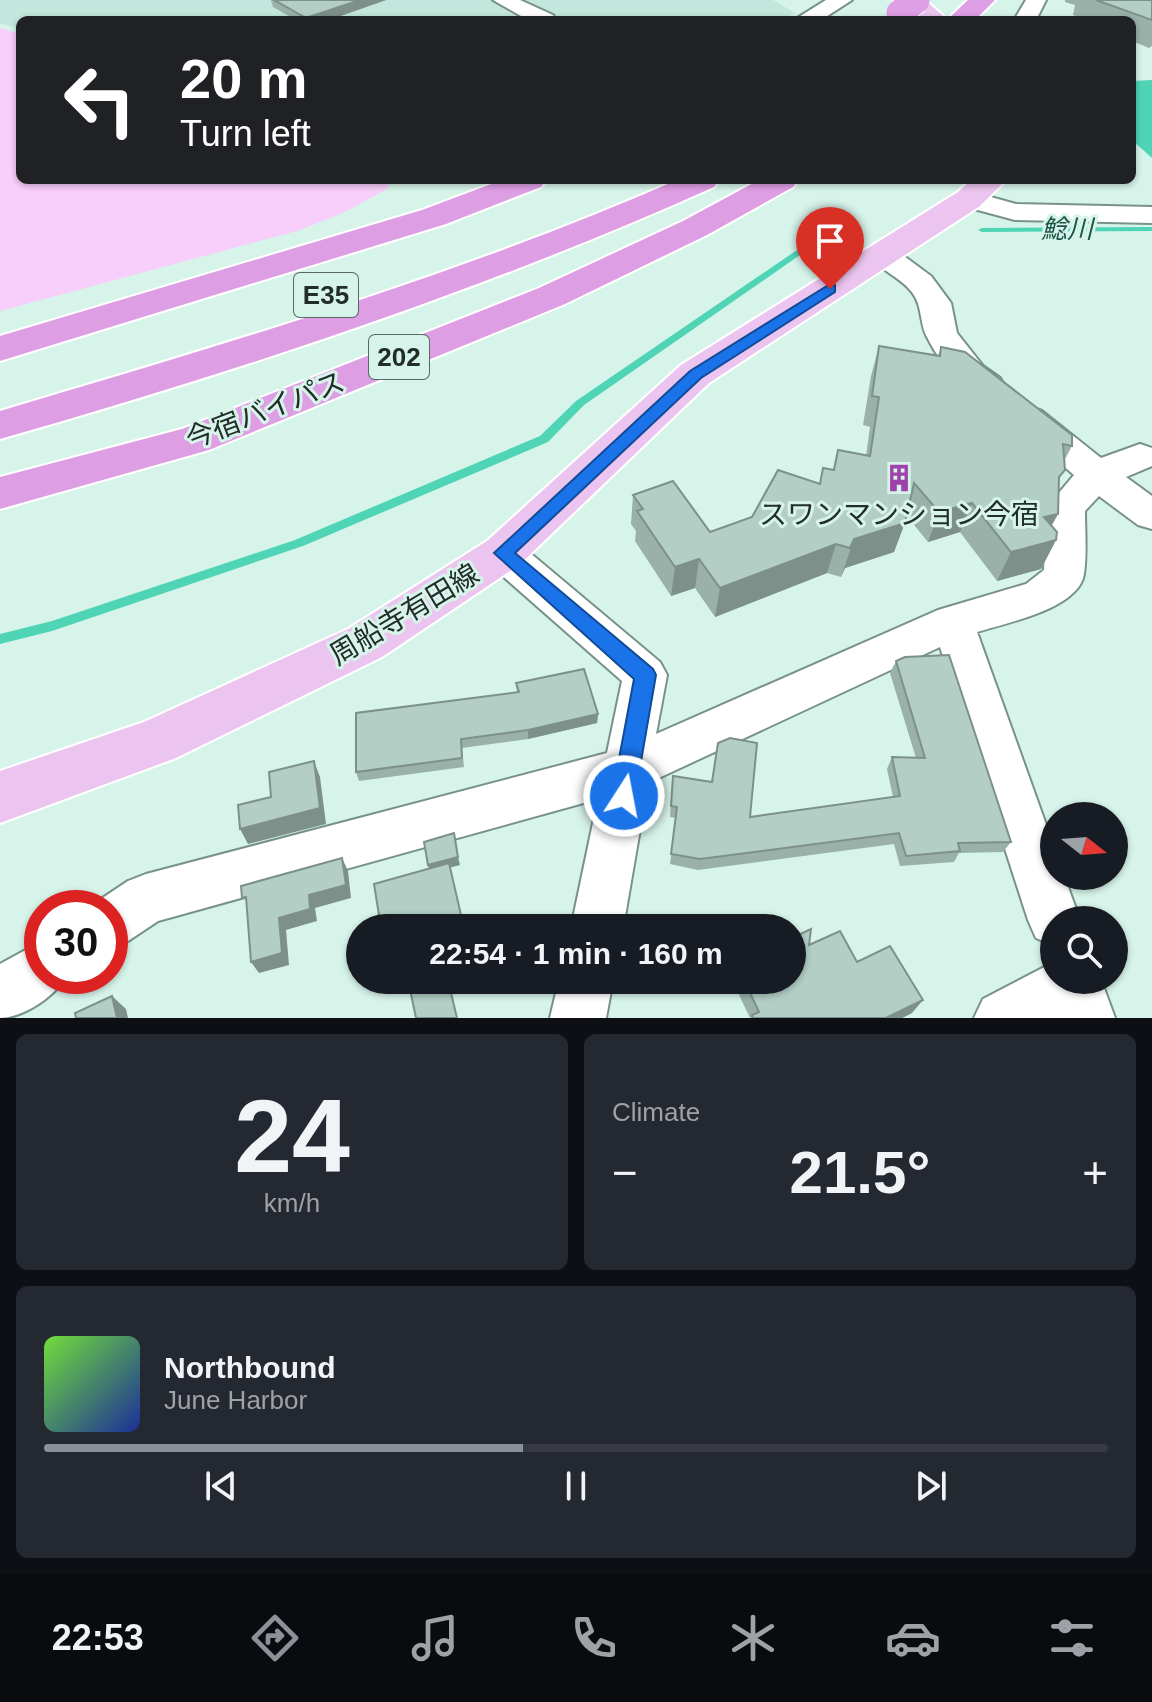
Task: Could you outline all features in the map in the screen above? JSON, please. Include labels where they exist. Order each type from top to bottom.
[{"type":"highway","points":[[932,16],[950,0]]},
{"type":"highway","points":[[965,16],[983,0]]},
{"type":"highway","points":[[995,16],[1009,0]]},
{"type":"highway","points":[[0,349],[434,217],[520,184]]},
{"type":"highway","name":"E35","points":[[0,394],[366,283],[502,237],[637,184]]},
{"type":"highway","name":"E35","points":[[0,425],[389,305],[636,211],[694,184]]},
{"type":"highway","name":"今宿バイパス","points":[[0,493],[194,440],[552,296],[695,228],[775,184]]},
{"type":"main road","points":[[903,8],[924,16]]},
{"type":"main road","name":"周船寺有田線","points":[[0,797],[157,741],[365,643],[503,553],[695,374],[980,190]]},
{"type":"street","points":[[503,0],[537,16]]},
{"type":"street","points":[[812,16],[842,0]]},
{"type":"street","points":[[980,190],[1015,212],[1152,215]]},
{"type":"street","points":[[883,254],[920,282],[935,303],[941,335],[971,374],[1071,451],[1096,475],[1152,515]]},
{"type":"street","points":[[128,911],[146,899],[629,769],[953,622],[1039,596],[1064,577],[1066,507],[1096,475],[1140,457]]},
{"type":"street","points":[[503,553],[645,675],[600,914]]},
{"type":"street","points":[[953,622],[1049,906]]},
{"type":"street","points":[[0,995],[24,980]]},
{"type":"street","points":[[578,1018],[583,994]]},
{"type":"street","points":[[1002,1018],[1047,994]]},
{"type":"street","points":[[1079,994],[1087,1018]]},
{"type":"shaded area","points":[[0,0],[773,0],[795,13],[789,16],[16,16],[16,28],[0,23]]},
{"type":"shaded area","points":[[0,28],[16,33],[16,184],[389,184],[387,189],[343,213],[297,231],[0,311]]},
{"type":"shaded area","points":[[1152,80],[1152,158],[1136,144],[1136,81]]},
{"type":"building","points":[[274,0],[360,0],[312,16],[302,16]]},
{"type":"building","points":[[1096,0],[1152,0],[1152,20]]},
{"type":"building","points":[[879,346],[940,356],[941,347],[965,352],[1072,435],[1072,446],[1063,444],[1065,470],[1059,477],[1058,514],[1044,517],[1057,532],[1056,540],[1011,552],[972,503],[939,512],[914,483],[905,523],[854,539],[850,548],[836,544],[720,588],[699,559],[675,567],[637,511],[643,509],[633,495],[673,481],[710,532],[752,517],[778,470],[820,484],[823,468],[834,470],[838,450],[870,456],[879,397],[872,396]]},
{"type":"building","points":[[949,655],[1011,842],[958,843],[960,851],[906,856],[899,833],[700,859],[671,854],[677,807],[671,806],[673,776],[712,782],[718,743],[730,738],[757,743],[750,817],[900,796],[892,757],[925,758],[896,661],[905,657]]},
{"type":"building","points":[[584,669],[598,714],[528,730],[461,739],[462,758],[356,772],[356,713],[519,692],[516,683]]},
{"type":"building","points":[[314,761],[320,808],[240,829],[238,805],[271,797],[269,772]]},
{"type":"building","points":[[454,833],[458,857],[428,865],[424,842]]},
{"type":"building","points":[[342,858],[346,885],[309,895],[310,909],[279,918],[282,953],[251,962],[246,897],[242,898],[241,886]]},
{"type":"building","points":[[449,863],[461,914],[379,914],[374,884]]},
{"type":"building","points":[[811,929],[809,945],[840,931],[857,962],[890,946],[923,1000],[886,1018],[753,1018],[752,1015],[759,1012],[751,994],[806,994],[806,931]]},
{"type":"building","points":[[411,994],[451,994],[457,1018],[416,1018]]},
{"type":"building","points":[[112,996],[117,1018],[76,1018],[75,1013]]},
{"type":"waterway","name":"鯰川","points":[[982,230],[1152,229]]},
{"type":"waterway","points":[[0,639],[52,626],[299,543],[544,439],[580,403],[797,253]]},
{"type":"place","name":"スワンマンション今宿","points":[[899,478]]},
{"type":"route","points":[[624,796],[645,675],[503,553],[695,374],[830,289]]}]
